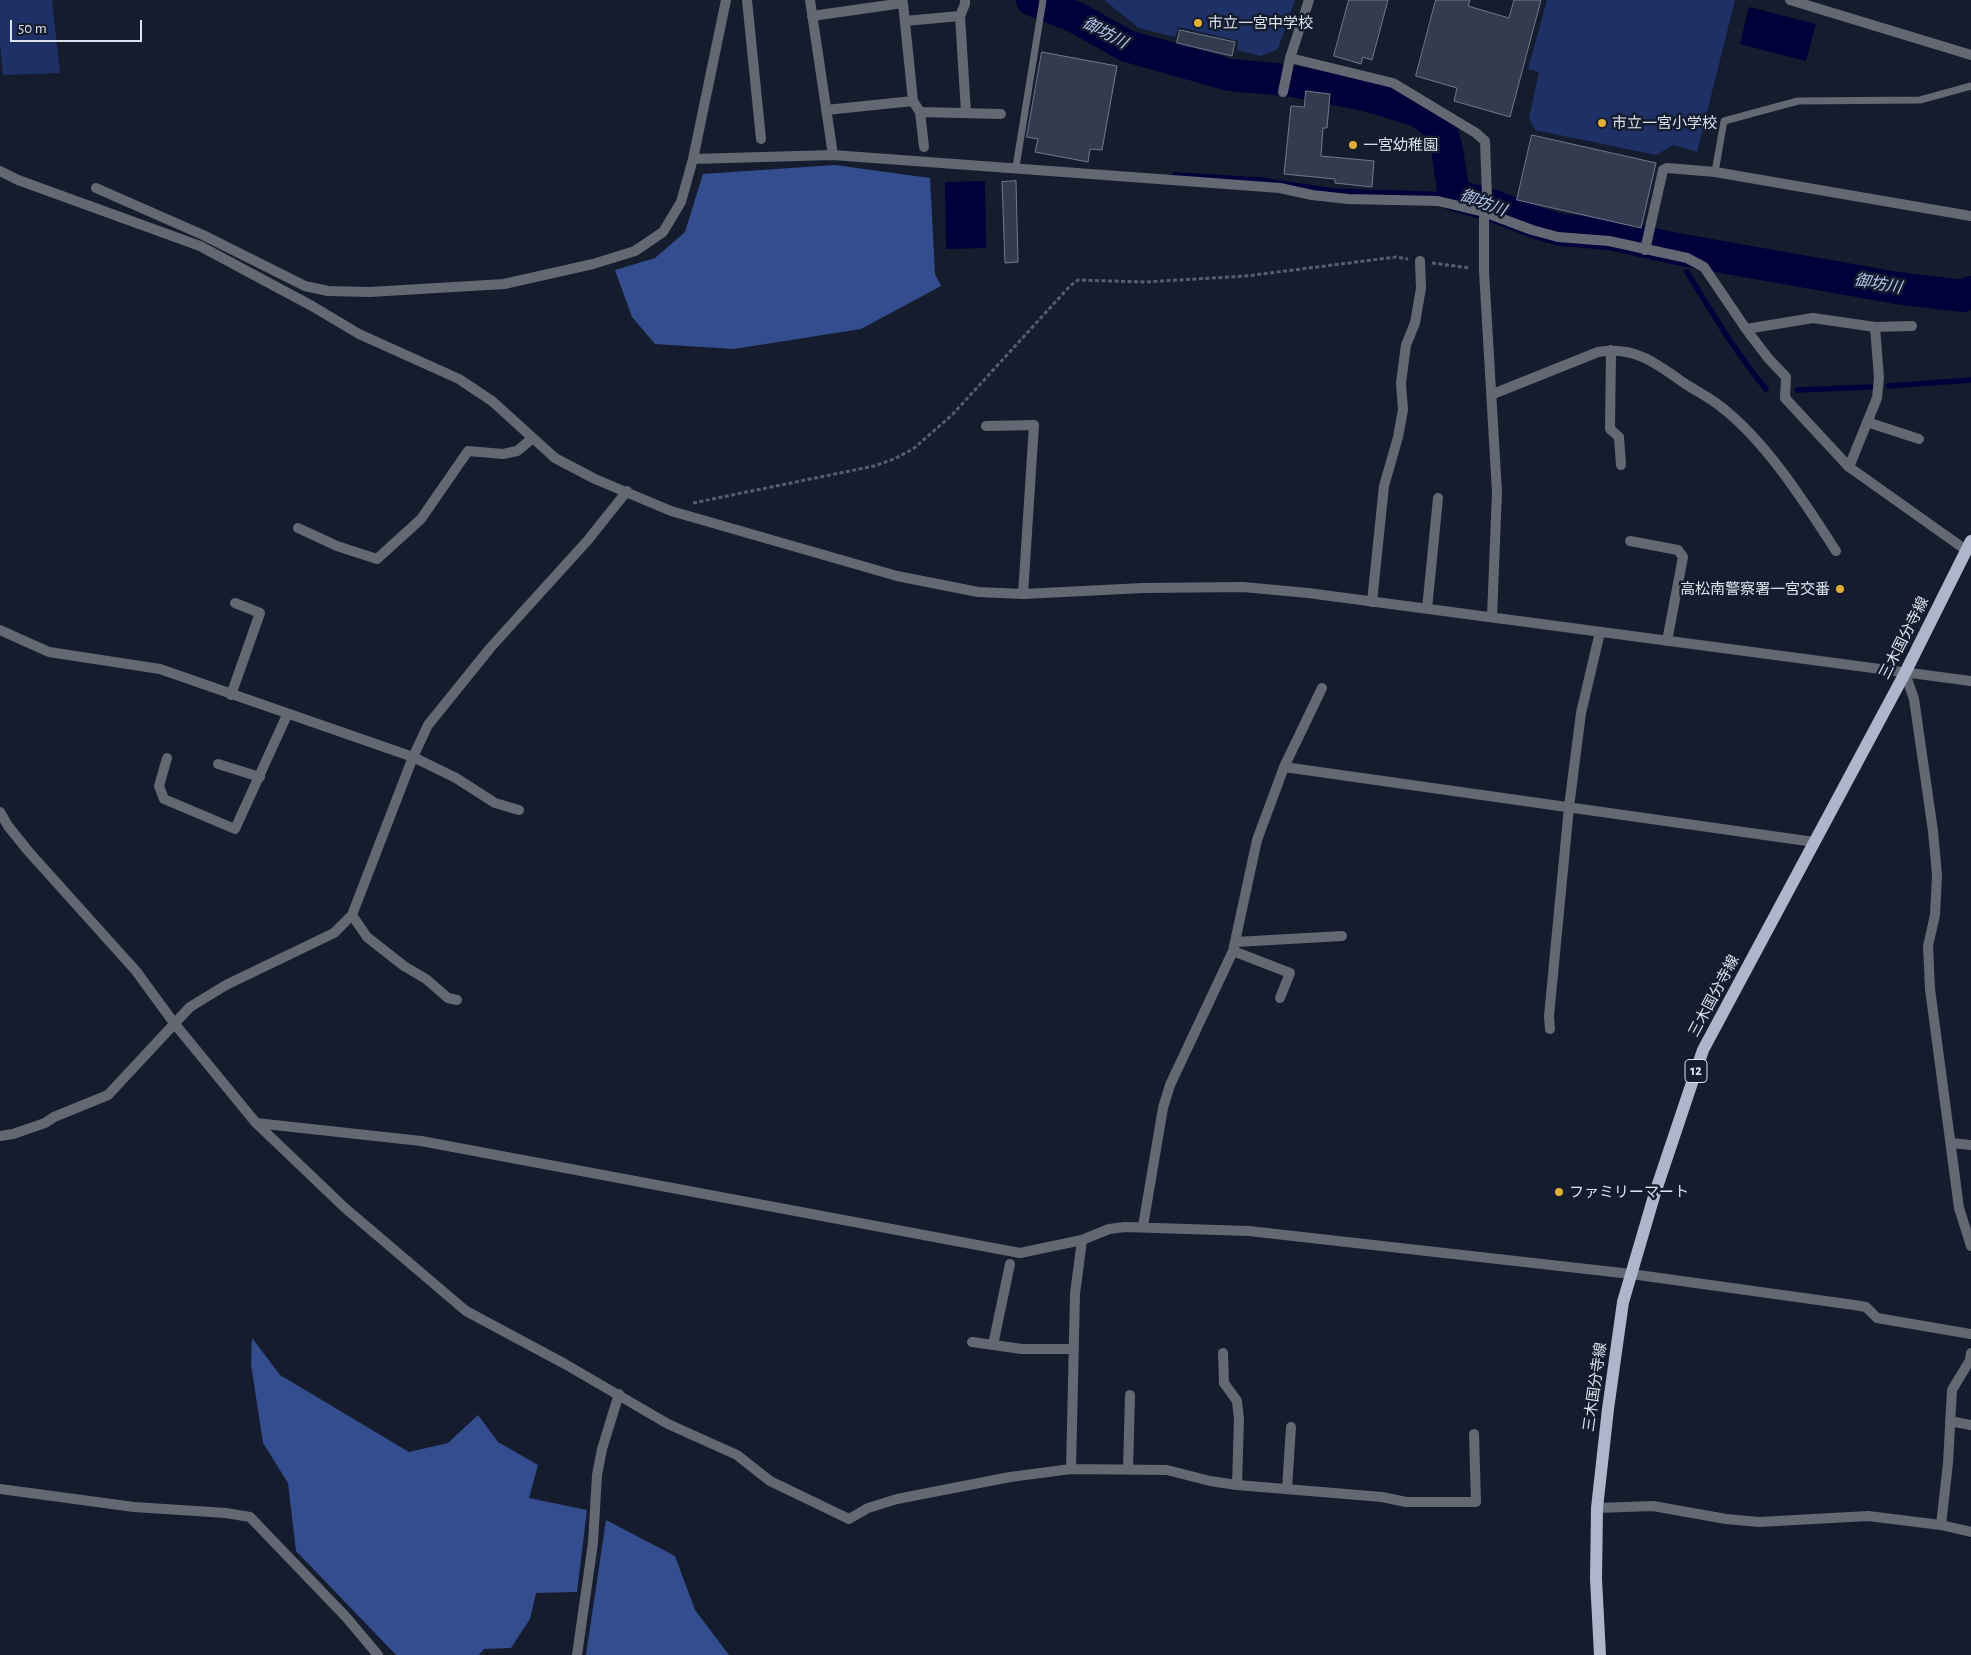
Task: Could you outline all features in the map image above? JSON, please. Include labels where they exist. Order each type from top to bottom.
[{"type":"main road","name":"三木国分寺線","points":[[1600,1655],[1596,1579],[1597,1508],[1608,1409],[1622,1312],[1654,1193],[1703,1050],[1905,672],[1969,546]]},
{"type":"street","points":[[96,188],[203,235],[305,286],[328,291],[370,292],[504,284],[593,264],[635,251],[663,232],[681,202],[693,159],[726,0]]},
{"type":"street","points":[[747,0],[761,139]]},
{"type":"street","points":[[810,0],[833,154]]},
{"type":"street","points":[[965,0],[960,16],[966,113]]},
{"type":"street","points":[[1284,92],[1290,58],[1309,0]]},
{"type":"street","points":[[1790,0],[1971,56]]},
{"type":"street","points":[[812,16],[904,1],[913,101],[920,112],[924,147]]},
{"type":"street","points":[[905,21],[960,16]]},
{"type":"street","points":[[1290,58],[1393,83],[1476,133],[1485,142],[1487,196],[1484,210],[1484,270],[1497,492],[1492,617]]},
{"type":"street","points":[[826,110],[913,101]]},
{"type":"street","points":[[920,112],[1001,114]]},
{"type":"street","points":[[693,159],[833,154],[1280,188],[1312,195],[1348,199],[1438,201],[1484,210],[1532,230],[1558,236],[1609,242],[1687,258],[1704,267],[1746,329],[1768,358],[1786,377],[1785,398],[1849,467],[1969,546]]},
{"type":"street","points":[[1646,249],[1663,170],[1667,168],[1715,172],[1971,216]]},
{"type":"street","points":[[0,171],[18,180],[200,246],[312,306],[359,334],[459,379],[492,401],[555,458],[595,479],[671,511],[896,576],[978,592],[1023,594],[1143,588],[1243,587],[1308,593],[1971,681]]},
{"type":"street","points":[[200,246],[203,235]]},
{"type":"street","points":[[1372,602],[1384,486],[1398,437],[1403,410],[1401,383],[1406,345],[1415,323],[1421,288],[1420,261]]},
{"type":"street","points":[[1746,329],[1813,318],[1875,327],[1912,326]]},
{"type":"street","points":[[1849,467],[1877,398],[1879,378],[1875,327]]},
{"type":"street","points":[[1492,394],[1598,352],[1611,350],[1631,352],[1648,358],[1702,396],[1719,405],[1748,430],[1798,493],[1836,552]]},
{"type":"street","points":[[1611,350],[1610,429],[1619,437],[1622,466]]},
{"type":"street","points":[[1867,422],[1919,439]]},
{"type":"street","points":[[986,426],[1034,425],[1023,594]]},
{"type":"street","points":[[298,528],[336,546],[377,559],[421,519],[468,451],[504,454],[517,451],[533,438]]},
{"type":"street","points":[[0,1136],[44,1124],[54,1117],[108,1095],[190,1007],[226,985],[334,933],[352,915],[428,725],[491,647],[588,540],[627,491]]},
{"type":"street","points":[[1427,609],[1438,498]]},
{"type":"street","points":[[1630,541],[1678,550],[1683,557],[1667,641]]},
{"type":"street","points":[[231,695],[260,613],[235,603]]},
{"type":"street","points":[[0,630],[49,652],[160,669],[287,715],[414,757],[456,778],[495,803],[519,810]]},
{"type":"street","points":[[1550,1029],[1549,1016],[1569,807],[1581,714],[1600,632]]},
{"type":"street","points":[[1905,672],[1914,699],[1933,831],[1937,875],[1934,915],[1928,946],[1930,989],[1959,1208],[1971,1246]]},
{"type":"street","points":[[1143,1226],[1163,1108],[1170,1085],[1235,947],[1257,840],[1284,766],[1322,688]]},
{"type":"street","points":[[167,758],[159,786],[164,799],[235,829],[287,715]]},
{"type":"street","points":[[218,764],[260,777]]},
{"type":"street","points":[[1284,766],[1814,842]]},
{"type":"street","points":[[0,812],[8,826],[30,852],[136,972],[174,1023],[256,1123],[345,1208],[466,1311],[619,1394],[668,1424],[737,1455],[770,1481],[849,1518],[868,1508],[897,1499],[1010,1477],[1071,1469],[1167,1470],[1210,1481],[1237,1485],[1382,1497],[1406,1502],[1476,1502],[1474,1434]]},
{"type":"street","points":[[352,915],[367,937],[404,966],[426,979],[448,998],[458,1000]]},
{"type":"street","points":[[1235,947],[1342,936]]},
{"type":"street","points":[[1235,947],[1290,973],[1280,998]]},
{"type":"street","points":[[256,1123],[422,1141],[1020,1253],[1082,1240],[1109,1229],[1143,1226],[1249,1231],[1631,1274],[1854,1305],[1866,1307],[1877,1318],[1971,1334]]},
{"type":"street","points":[[1951,1143],[1971,1145]]},
{"type":"street","points":[[1071,1469],[1075,1294],[1082,1240]]},
{"type":"street","points":[[993,1345],[1010,1264]]},
{"type":"street","points":[[972,1342],[1022,1349],[1074,1349]]},
{"type":"street","points":[[1223,1353],[1224,1383],[1237,1401],[1239,1419],[1237,1485]]},
{"type":"street","points":[[1941,1524],[1946,1495],[1952,1390],[1970,1360],[1971,1353]]},
{"type":"street","points":[[577,1655],[593,1543],[597,1475],[602,1449],[619,1394]]},
{"type":"street","points":[[1128,1469],[1130,1395]]},
{"type":"street","points":[[1950,1421],[1971,1425]]},
{"type":"street","points":[[1287,1489],[1290,1427]]},
{"type":"street","points":[[0,1488],[134,1507],[226,1513],[250,1517],[346,1617],[378,1655]]},
{"type":"street","points":[[1597,1508],[1653,1506],[1726,1519],[1759,1522],[1868,1516],[1941,1524],[1971,1532]]},
{"type":"lane","points":[[1016,168],[1043,0]]},
{"type":"lane","points":[[1715,172],[1724,121],[1798,101],[1920,100],[1971,86]]},
{"type":"path","points":[[671,511],[695,502],[874,466],[894,460],[913,449],[952,415],[1070,286],[1078,280],[1145,282],[1246,276],[1396,257],[1484,270]]},
{"type":"shaded area","points":[[0,0],[52,0],[60,73],[3,75],[0,44]]},
{"type":"shaded area","name":"市立一宮中学校","points":[[1104,0],[1295,0],[1278,49],[1261,56],[1237,50],[1238,41],[1179,27],[1175,37],[1139,28]]},
{"type":"shaded area","points":[[1547,0],[1735,0],[1697,152],[1673,145],[1656,155],[1535,130],[1529,118],[1539,72],[1528,69]]},
{"type":"shaded area","points":[[1749,7],[1816,24],[1806,61],[1740,44]]},
{"type":"shaded area","points":[[835,165],[930,178],[935,274],[941,286],[861,329],[734,349],[655,344],[632,317],[615,270],[655,258],[685,232],[703,174]]},
{"type":"shaded area","points":[[985,181],[986,248],[946,249],[945,182]]},
{"type":"shaded area","points":[[252,1338],[280,1375],[409,1452],[448,1443],[478,1415],[498,1442],[538,1465],[529,1498],[587,1510],[577,1592],[536,1593],[530,1619],[511,1648],[484,1649],[479,1655],[396,1655],[296,1551],[288,1483],[263,1443],[251,1364]]},
{"type":"shaded area","points":[[606,1520],[675,1556],[695,1610],[729,1655],[586,1655]]},
{"type":"building","points":[[1349,0],[1388,0],[1372,60],[1363,57],[1361,64],[1334,56]]},
{"type":"building","points":[[1436,0],[1470,0],[1468,6],[1509,18],[1514,0],[1541,0],[1510,117],[1454,101],[1457,88],[1416,76]]},
{"type":"building","points":[[1180,30],[1235,42],[1232,56],[1177,43]]},
{"type":"building","points":[[1042,52],[1117,66],[1102,150],[1090,149],[1088,162],[1035,152],[1038,139],[1027,137]]},
{"type":"building","points":[[1306,91],[1330,94],[1327,128],[1323,128],[1321,156],[1374,161],[1372,187],[1335,183],[1335,179],[1284,174],[1291,106],[1304,107]]},
{"type":"building","points":[[1532,135],[1656,163],[1641,228],[1517,200]]},
{"type":"building","points":[[1016,181],[1018,262],[1005,263],[1002,182]]},
{"type":"waterway","name":"御坊川","points":[[1032,0],[1077,18],[1127,46],[1230,75],[1287,80],[1365,95],[1418,111],[1441,128],[1447,150],[1454,195],[1494,206],[1537,223],[1562,230],[1609,234],[1677,249],[1897,288],[1963,296],[1971,292]]},
{"type":"waterway","points":[[1175,175],[1260,180],[1332,191],[1454,195]]},
{"type":"waterway","points":[[1687,272],[1734,347],[1766,389]]},
{"type":"waterway","points":[[1888,386],[1971,380]]},
{"type":"waterway","points":[[1797,390],[1871,387]]},
{"type":"place","name":"市立一宮中学校","points":[[1198,23]]},
{"type":"place","name":"市立一宮小学校","points":[[1602,123]]},
{"type":"place","name":"一宮幼稚園","points":[[1353,145]]},
{"type":"place","name":"高松南警察署一宮交番","points":[[1840,589]]},
{"type":"place","name":"ファミリーマート","points":[[1559,1192]]}]
